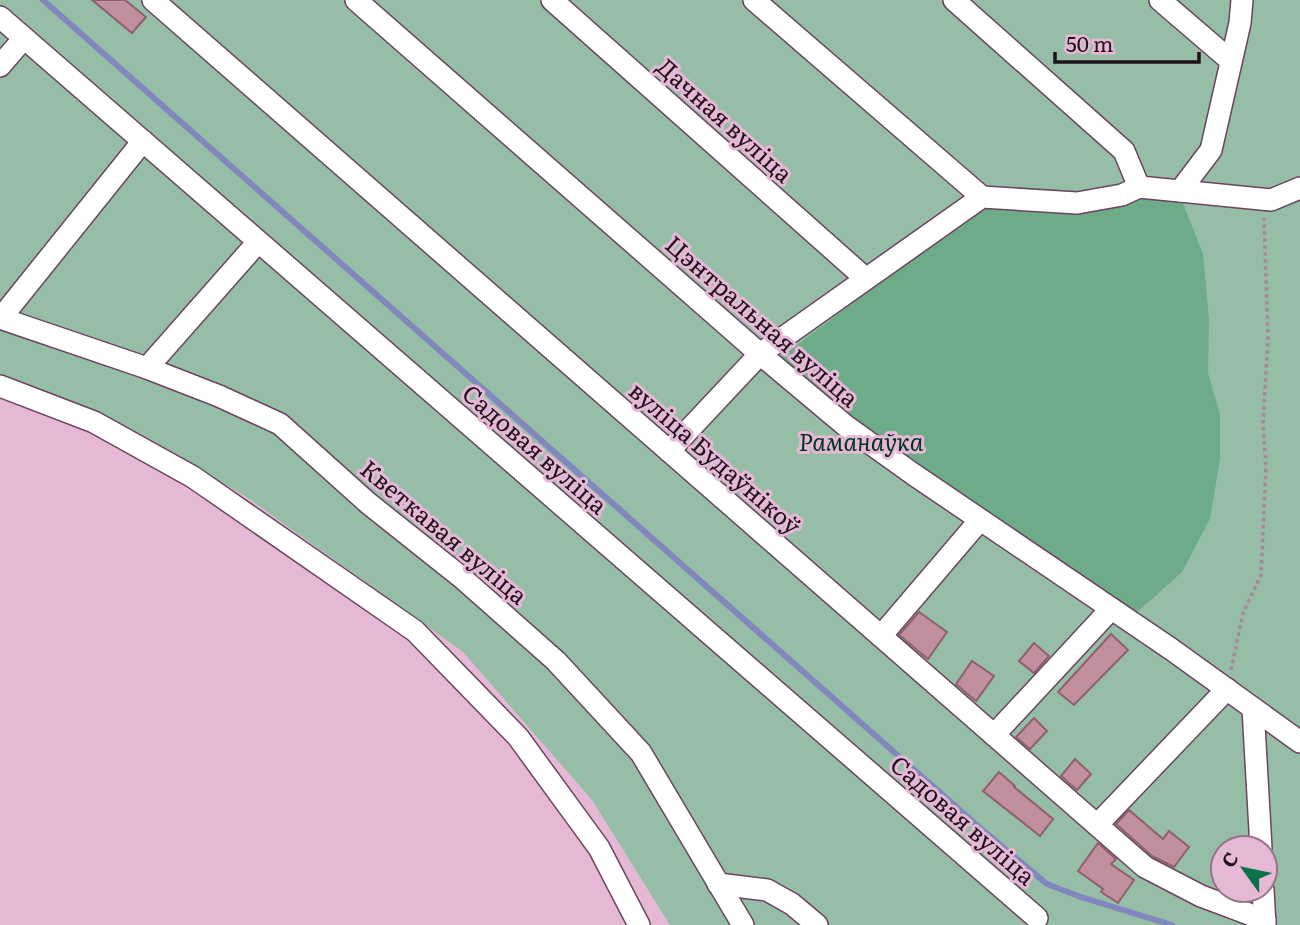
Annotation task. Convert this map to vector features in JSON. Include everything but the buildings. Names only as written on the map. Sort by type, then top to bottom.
[{"type":"street","name":"вуліца Будаўнікоў","points":[[153,0],[1145,867],[1201,896],[1265,922]]},
{"type":"street","name":"Цэнтральная вуліца","points":[[356,0],[846,426],[1300,742]]},
{"type":"street","name":"Дачная вуліца","points":[[552,0],[865,278]]},
{"type":"street","points":[[754,0],[982,197],[1077,203],[1122,195],[1139,187],[1271,200],[1300,188]]},
{"type":"street","points":[[954,0],[1124,150],[1139,187]]},
{"type":"street","points":[[1160,0],[1231,61]]},
{"type":"street","points":[[1180,191],[1211,150],[1240,23],[1241,0]]},
{"type":"street","name":"Садовая вуліца","points":[[0,17],[1035,923]]},
{"type":"street","points":[[0,66],[24,38]]},
{"type":"street","points":[[0,318],[143,141]]},
{"type":"street","points":[[670,451],[760,354],[982,197]]},
{"type":"street","points":[[147,368],[258,242]]},
{"type":"street","name":"Кветкавая вуліца","points":[[0,318],[147,368],[219,396],[280,424],[368,503],[461,577],[556,661],[640,753],[743,925]]},
{"type":"street","points":[[0,386],[94,422],[193,477],[415,631],[518,737],[599,848],[639,925]]},
{"type":"street","points":[[881,636],[980,520]]},
{"type":"street","points":[[994,735],[1111,609]]},
{"type":"street","points":[[1097,825],[1227,689]]},
{"type":"street","points":[[1253,708],[1260,834]]},
{"type":"street","points":[[718,884],[767,890],[792,904],[817,925]]},
{"type":"street","points":[[1264,904],[1265,922]]},
{"type":"path","points":[[1227,689],[1243,613],[1261,575],[1266,467],[1263,423],[1269,338],[1263,199]]},
{"type":"green space","name":"Раманаўка","points":[[0,0],[1300,0],[1300,925],[670,925],[592,800],[463,652],[245,496],[120,424],[0,382]]},
{"type":"green space","points":[[1144,196],[1182,201],[1203,254],[1209,319],[1208,373],[1220,414],[1220,459],[1210,519],[1182,572],[1135,614],[884,446],[868,428],[824,400],[778,359],[889,276],[987,208],[1080,213]]},
{"type":"waterway","points":[[43,0],[980,828],[1047,884],[1172,925]]}]
